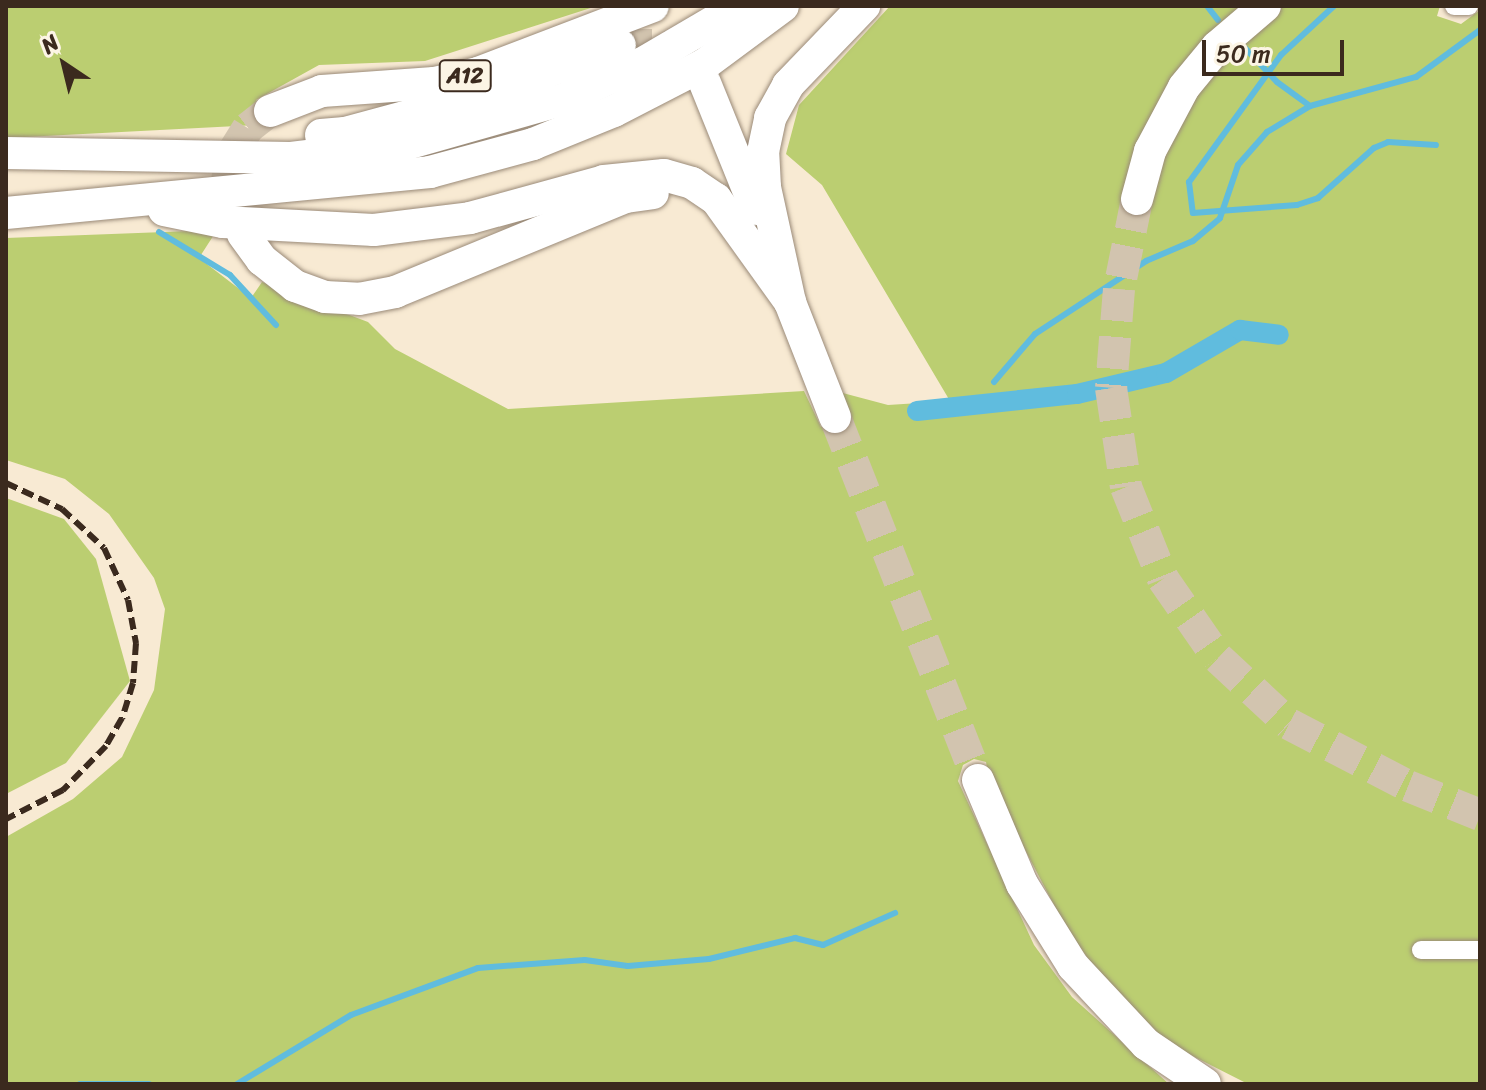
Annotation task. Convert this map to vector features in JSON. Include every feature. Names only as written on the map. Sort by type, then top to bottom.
[{"type":"highway","name":"A12","points":[[270,111],[307,93],[434,83],[478,73],[653,6]]},
{"type":"highway","points":[[14,153],[291,158],[406,144],[562,100],[643,63],[740,6]]},
{"type":"highway","points":[[6,213],[430,172],[533,144],[705,64],[783,6]]},
{"type":"highway","points":[[778,260],[763,170],[770,118],[788,85],[864,6]]},
{"type":"highway","points":[[1137,199],[1150,151],[1184,87],[1217,47],[1265,6]]},
{"type":"highway","points":[[14,153],[345,133],[478,97],[620,45]]},
{"type":"highway","points":[[705,83],[778,260],[790,302],[835,417]]},
{"type":"highway","points":[[122,202],[223,222],[374,230],[470,218],[650,174],[678,178],[705,190],[747,240],[790,302]]},
{"type":"highway","points":[[243,234],[262,260],[295,286],[325,297],[359,299],[395,292],[639,194],[694,201],[747,240]]},
{"type":"highway","points":[[978,780],[1022,884],[1073,966],[1146,1044],[1205,1084]]},
{"type":"street","points":[[1454,6],[1469,6]]},
{"type":"street","points":[[1421,950],[1480,950]]},
{"type":"green space","points":[[6,6],[597,6],[425,61],[319,65],[256,100],[274,124],[6,138]]},
{"type":"green space","points":[[890,6],[1440,6],[1437,16],[1461,24],[1480,10],[1480,1084],[1248,1084],[1173,1046],[1113,994],[1065,926],[989,781],[986,762],[974,759],[963,765],[958,781],[1034,945],[1072,997],[1169,1084],[6,1084],[6,837],[73,799],[122,757],[154,690],[165,609],[154,578],[109,514],[65,479],[6,460],[6,238],[217,230],[199,258],[251,298],[262,282],[368,322],[395,349],[508,409],[804,391],[821,427],[849,416],[839,392],[888,405],[950,401],[822,185],[786,154],[799,105]]},
{"type":"green space","points":[[6,498],[64,519],[96,559],[130,681],[66,763],[6,794]]},
{"type":"waterway","points":[[1207,6],[1218,20]]},
{"type":"waterway","points":[[1334,6],[1281,55],[1189,182],[1193,213],[1297,205],[1318,198],[1374,148],[1388,142],[1436,145]]},
{"type":"waterway","points":[[994,382],[1035,334],[1146,261],[1193,241],[1220,218],[1238,165],[1267,132],[1310,106],[1416,77],[1480,30]]},
{"type":"waterway","points":[[1246,49],[1277,82],[1310,106]]},
{"type":"waterway","points":[[159,232],[230,275],[276,325]]},
{"type":"waterway","points":[[917,411],[1077,394],[1166,373],[1240,330],[1279,335]]},
{"type":"waterway","points":[[237,1084],[351,1015],[478,968],[585,960],[628,966],[709,959],[795,938],[823,945],[895,913]]},
{"type":"waterway","points":[[80,1084],[149,1084]]},
{"type":"tunnel","points":[[620,45],[657,45],[685,60]]},
{"type":"tunnel","points":[[235,219],[227,180],[233,152],[248,128],[270,111]]},
{"type":"tunnel","points":[[1137,199],[1119,289],[1111,388],[1126,487],[1163,579],[1218,658],[1289,724],[1408,786],[1480,815]]},
{"type":"tunnel","points":[[835,417],[978,780]]},
{"type":"railway","points":[[6,483],[62,509],[104,548],[128,600],[136,643],[133,683],[122,718],[106,746],[63,790],[6,819]]}]
